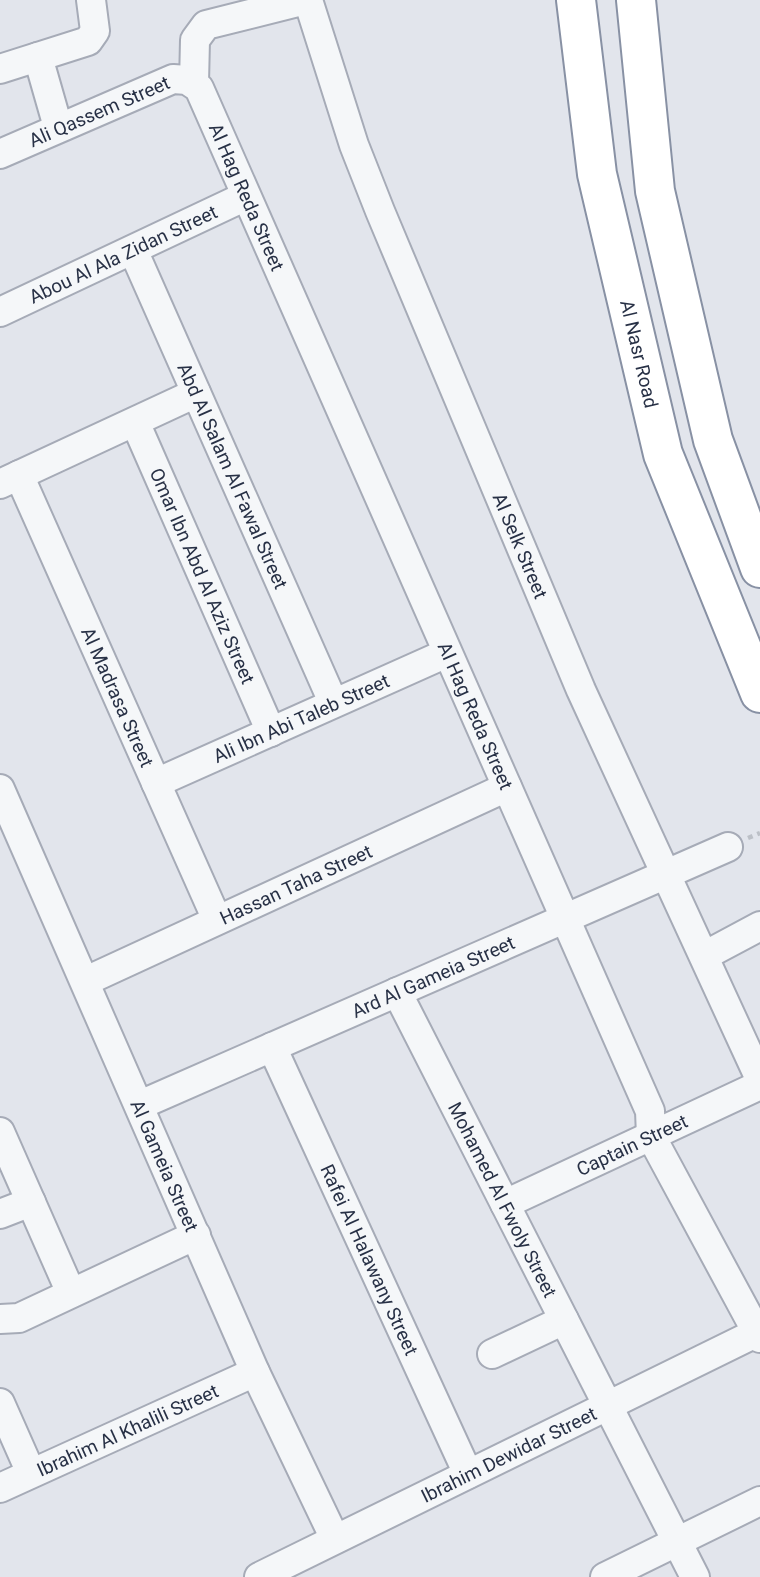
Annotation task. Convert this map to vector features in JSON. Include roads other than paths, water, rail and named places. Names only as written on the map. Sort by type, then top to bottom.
[{"type":"highway","name":"Al Nasr Road","points":[[576,0],[597,174],[663,453],[760,693]]},
{"type":"highway","points":[[636,0],[655,191],[713,440],[760,568]]},
{"type":"street","points":[[0,69],[88,41],[93,37],[95,25],[91,0]]},
{"type":"street","points":[[196,86],[195,40],[206,25],[243,8],[307,0]]},
{"type":"street","name":"Al Selk Street","points":[[307,0],[354,145],[581,690],[704,956],[757,1062]]},
{"type":"street","points":[[38,57],[58,127]]},
{"type":"street","name":"Ali Qassem Street","points":[[0,153],[173,79],[196,86]]},
{"type":"street","name":"Al Hag Reda Street","points":[[196,86],[650,1111],[651,1136],[759,1334]]},
{"type":"street","name":"Abou Al Ala Zidan Street","points":[[0,312],[246,196]]},
{"type":"street","name":"Abd Al Salam Al Fawal Street","points":[[133,250],[333,702]]},
{"type":"street","points":[[10,480],[196,393]]},
{"type":"street","name":"Omar Ibn Abd Al Aziz Street","points":[[135,422],[271,732]]},
{"type":"street","name":"Al Madrasa Street","points":[[10,480],[156,783],[217,920]]},
{"type":"street","name":"Ali Ibn Abi Taleb Street","points":[[156,783],[447,653]]},
{"type":"street","name":"Hassan Taha Street","points":[[86,981],[507,787]]},
{"type":"street","name":"Al Gameia Street","points":[[0,789],[13,848],[86,981],[255,1372],[335,1539]]},
{"type":"street","name":"Ard Al Gameia Street","points":[[140,1105],[728,847]]},
{"type":"street","points":[[704,956],[760,926]]},
{"type":"street","name":"Mohamed Al Fwoly Street","points":[[397,992],[695,1577]]},
{"type":"street","name":"Rafei Al Halawany Street","points":[[272,1047],[468,1474]]},
{"type":"street","name":"Captain Street","points":[[505,1204],[760,1085]]},
{"type":"street","points":[[0,1132],[71,1293]]},
{"type":"street","points":[[0,1214],[31,1202]]},
{"type":"street","points":[[0,1319],[19,1318],[196,1235]]},
{"type":"street","points":[[492,1354],[564,1320]]},
{"type":"street","name":"Ibrahim Dewidar Street","points":[[259,1577],[759,1334]]},
{"type":"street","name":"Ibrahim Al Khalili Street","points":[[0,1488],[255,1372]]},
{"type":"street","points":[[0,1403],[32,1473]]},
{"type":"street","points":[[605,1577],[760,1501]]}]
